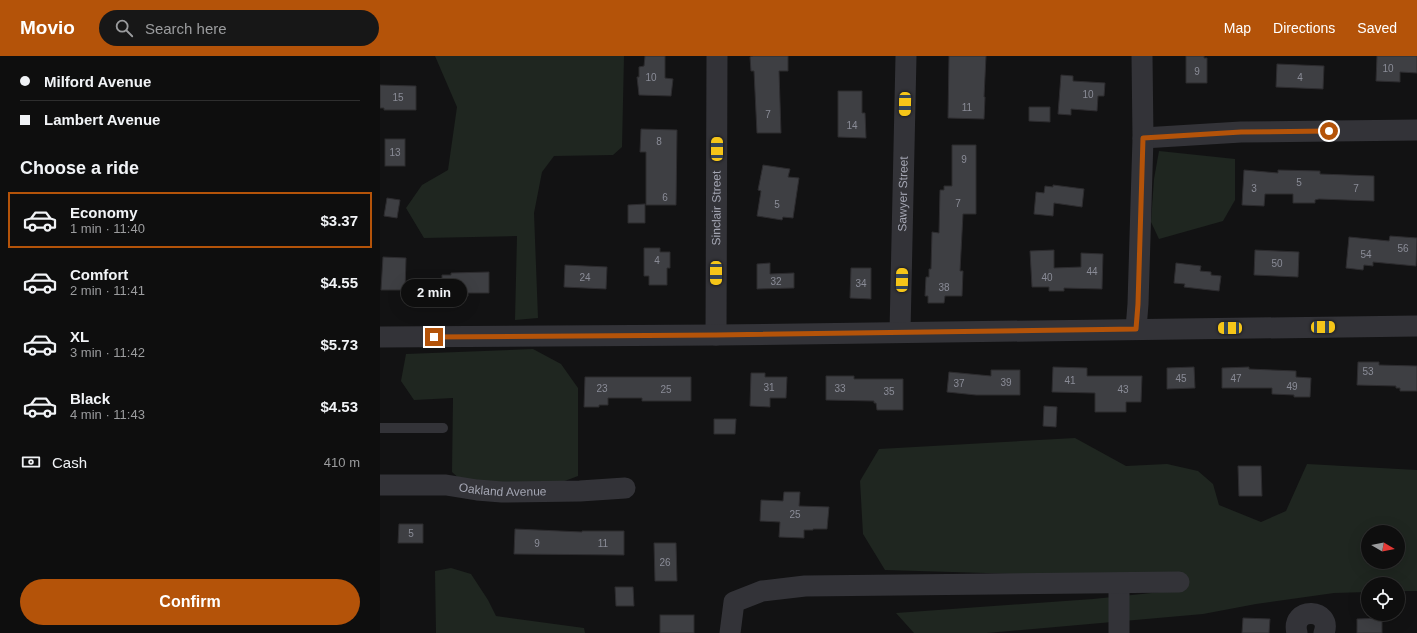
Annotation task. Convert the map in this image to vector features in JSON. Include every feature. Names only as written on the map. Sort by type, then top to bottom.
[{"type":"street","name":"Sinclair Street","points":[[716,335],[717,56]]},
{"type":"street","name":"Sawyer Street","points":[[900,332],[906,56]]},
{"type":"street","points":[[1136,329],[1143,138],[1142,56]]},
{"type":"street","points":[[1143,138],[1241,132],[1417,130]]},
{"type":"street","points":[[380,337],[716,335],[1417,326]]},
{"type":"street","name":"Oakland Avenue","points":[[380,485],[446,484],[477,490],[502,492],[580,491],[625,488]]},
{"type":"street","points":[[1119,582],[1119,633]]},
{"type":"street","points":[[730,633],[734,602],[762,591],[805,586],[1179,582]]},
{"type":"street","points":[[1297,633],[1296,627],[1300,618],[1304,615],[1313,613],[1322,618],[1324,621],[1326,626],[1324,633]]},
{"type":"lane","points":[[380,428],[443,428]]},
{"type":"shaded area","points":[[435,56],[624,56],[622,147],[613,155],[554,156],[542,172],[534,213],[538,318],[515,320],[517,236],[424,238],[406,208],[422,185],[448,170],[457,107]]},
{"type":"shaded area","points":[[1159,151],[1235,159],[1235,200],[1223,221],[1159,239],[1151,222],[1154,179]]},
{"type":"shaded area","points":[[533,349],[561,364],[578,388],[578,476],[562,482],[464,483],[452,472],[453,398],[414,400],[401,381],[406,354]]},
{"type":"shaded area","points":[[1075,438],[1126,466],[1167,464],[1198,471],[1213,484],[1219,505],[1261,522],[1286,511],[1307,464],[1417,470],[1417,591],[1405,591],[1405,577],[1361,577],[1361,592],[1334,593],[1256,604],[1203,614],[987,633],[914,633],[896,613],[1093,599],[1171,591],[1123,577],[885,570],[863,534],[860,481],[879,449]]},
{"type":"shaded area","points":[[451,568],[471,574],[488,600],[496,616],[584,628],[585,633],[436,633],[435,571]]},
{"type":"building","points":[[645,56],[665,56],[665,78],[673,79],[671,96],[639,95],[637,77],[639,77],[639,67],[644,66]]},
{"type":"building","points":[[788,56],[788,71],[779,71],[781,133],[757,133],[754,71],[751,71],[750,57]]},
{"type":"building","points":[[949,56],[986,56],[984,119],[948,118]]},
{"type":"building","points":[[1186,56],[1204,56],[1204,58],[1207,58],[1207,83],[1186,83]]},
{"type":"building","points":[[1377,56],[1417,56],[1417,73],[1400,72],[1400,82],[1376,81]]},
{"type":"building","points":[[1277,64],[1324,66],[1323,89],[1276,87]]},
{"type":"building","points":[[1061,75],[1073,76],[1073,81],[1105,83],[1104,96],[1098,96],[1097,111],[1071,109],[1071,115],[1058,114]]},
{"type":"building","points":[[380,85],[416,86],[416,110],[384,110],[384,108],[380,108]]},
{"type":"building","points":[[838,91],[862,91],[862,113],[865,113],[866,138],[838,137]]},
{"type":"building","points":[[1029,107],[1050,107],[1050,122],[1029,121]]},
{"type":"building","points":[[641,129],[677,130],[676,205],[646,205],[646,152],[640,152]]},
{"type":"building","points":[[385,139],[405,139],[405,166],[385,166]]},
{"type":"building","points":[[952,145],[976,145],[976,214],[963,214],[960,271],[963,271],[962,296],[945,296],[944,303],[928,303],[928,296],[925,296],[926,277],[929,277],[929,269],[931,269],[932,232],[939,233],[940,190],[944,190],[944,186],[952,186]]},
{"type":"building","points":[[763,165],[790,169],[788,177],[799,178],[793,218],[783,217],[782,220],[757,216],[761,191],[758,190]]},
{"type":"building","points":[[1244,170],[1278,173],[1278,170],[1320,171],[1320,174],[1374,176],[1374,201],[1319,199],[1315,200],[1315,203],[1293,203],[1293,194],[1265,194],[1264,206],[1242,205]]},
{"type":"building","points":[[1053,185],[1084,189],[1082,207],[1054,203],[1053,216],[1034,214],[1036,192],[1044,193],[1045,186],[1053,187]]},
{"type":"building","points":[[387,198],[400,200],[397,218],[384,216]]},
{"type":"building","points":[[645,204],[645,223],[628,223],[628,205]]},
{"type":"building","points":[[1390,236],[1417,238],[1416,266],[1373,262],[1373,266],[1364,265],[1363,270],[1346,268],[1349,237],[1389,241]]},
{"type":"building","points":[[644,248],[660,248],[660,252],[670,252],[670,268],[667,268],[667,285],[649,285],[649,276],[644,276]]},
{"type":"building","points":[[1054,250],[1054,268],[1081,267],[1081,253],[1103,254],[1102,289],[1064,288],[1064,291],[1049,291],[1049,287],[1032,287],[1030,251]]},
{"type":"building","points":[[1255,250],[1299,252],[1298,277],[1254,275]]},
{"type":"building","points":[[383,257],[406,258],[405,290],[381,290]]},
{"type":"building","points":[[770,263],[770,274],[794,273],[794,288],[757,289],[757,264]]},
{"type":"building","points":[[1176,263],[1201,266],[1200,271],[1211,272],[1211,275],[1221,276],[1219,291],[1184,287],[1185,284],[1174,283]]},
{"type":"building","points":[[565,265],[607,267],[606,289],[564,287]]},
{"type":"building","points":[[851,268],[871,268],[871,299],[850,298]]},
{"type":"building","points":[[489,272],[489,293],[468,293],[468,296],[442,296],[442,275],[451,275],[451,273]]},
{"type":"building","points":[[1358,362],[1379,362],[1379,365],[1417,366],[1417,391],[1400,391],[1400,388],[1396,388],[1396,386],[1357,385]]},
{"type":"building","points":[[1053,367],[1087,368],[1087,376],[1142,376],[1141,402],[1126,402],[1126,412],[1095,412],[1095,393],[1052,392]]},
{"type":"building","points":[[1194,367],[1195,388],[1167,389],[1167,368]]},
{"type":"building","points":[[1249,367],[1249,369],[1296,371],[1296,377],[1311,378],[1310,397],[1294,397],[1294,395],[1272,394],[1272,388],[1222,388],[1222,368]]},
{"type":"building","points":[[991,370],[1020,370],[1020,395],[976,395],[947,392],[949,372],[991,376]]},
{"type":"building","points":[[751,373],[765,373],[765,377],[787,377],[786,398],[770,398],[770,407],[750,406]]},
{"type":"building","points":[[826,376],[854,376],[854,379],[903,379],[903,410],[877,410],[876,403],[874,403],[874,401],[826,400]]},
{"type":"building","points":[[585,377],[691,377],[691,401],[642,401],[642,398],[608,398],[608,405],[599,405],[599,407],[584,407]]},
{"type":"building","points":[[1044,406],[1057,407],[1056,427],[1043,426]]},
{"type":"building","points":[[714,419],[736,419],[735,434],[714,434]]},
{"type":"building","points":[[1238,466],[1261,466],[1262,496],[1239,496]]},
{"type":"building","points":[[784,492],[800,492],[799,506],[829,507],[827,529],[804,530],[804,538],[779,537],[780,522],[760,521],[761,500],[783,501]]},
{"type":"building","points":[[399,524],[423,524],[423,543],[398,543]]},
{"type":"building","points":[[515,529],[582,532],[624,531],[624,555],[514,554]]},
{"type":"building","points":[[654,543],[676,543],[677,581],[655,581]]},
{"type":"building","points":[[615,587],[633,587],[634,606],[616,606]]},
{"type":"building","points":[[660,615],[694,615],[694,633],[660,633]]},
{"type":"building","points":[[1243,618],[1270,619],[1269,633],[1242,633]]},
{"type":"building","points":[[1357,619],[1361,619],[1361,621],[1382,621],[1382,633],[1357,633]]},
{"type":"route","points":[[434,337],[716,335],[1136,329],[1143,138],[1241,132],[1329,131]]}]
